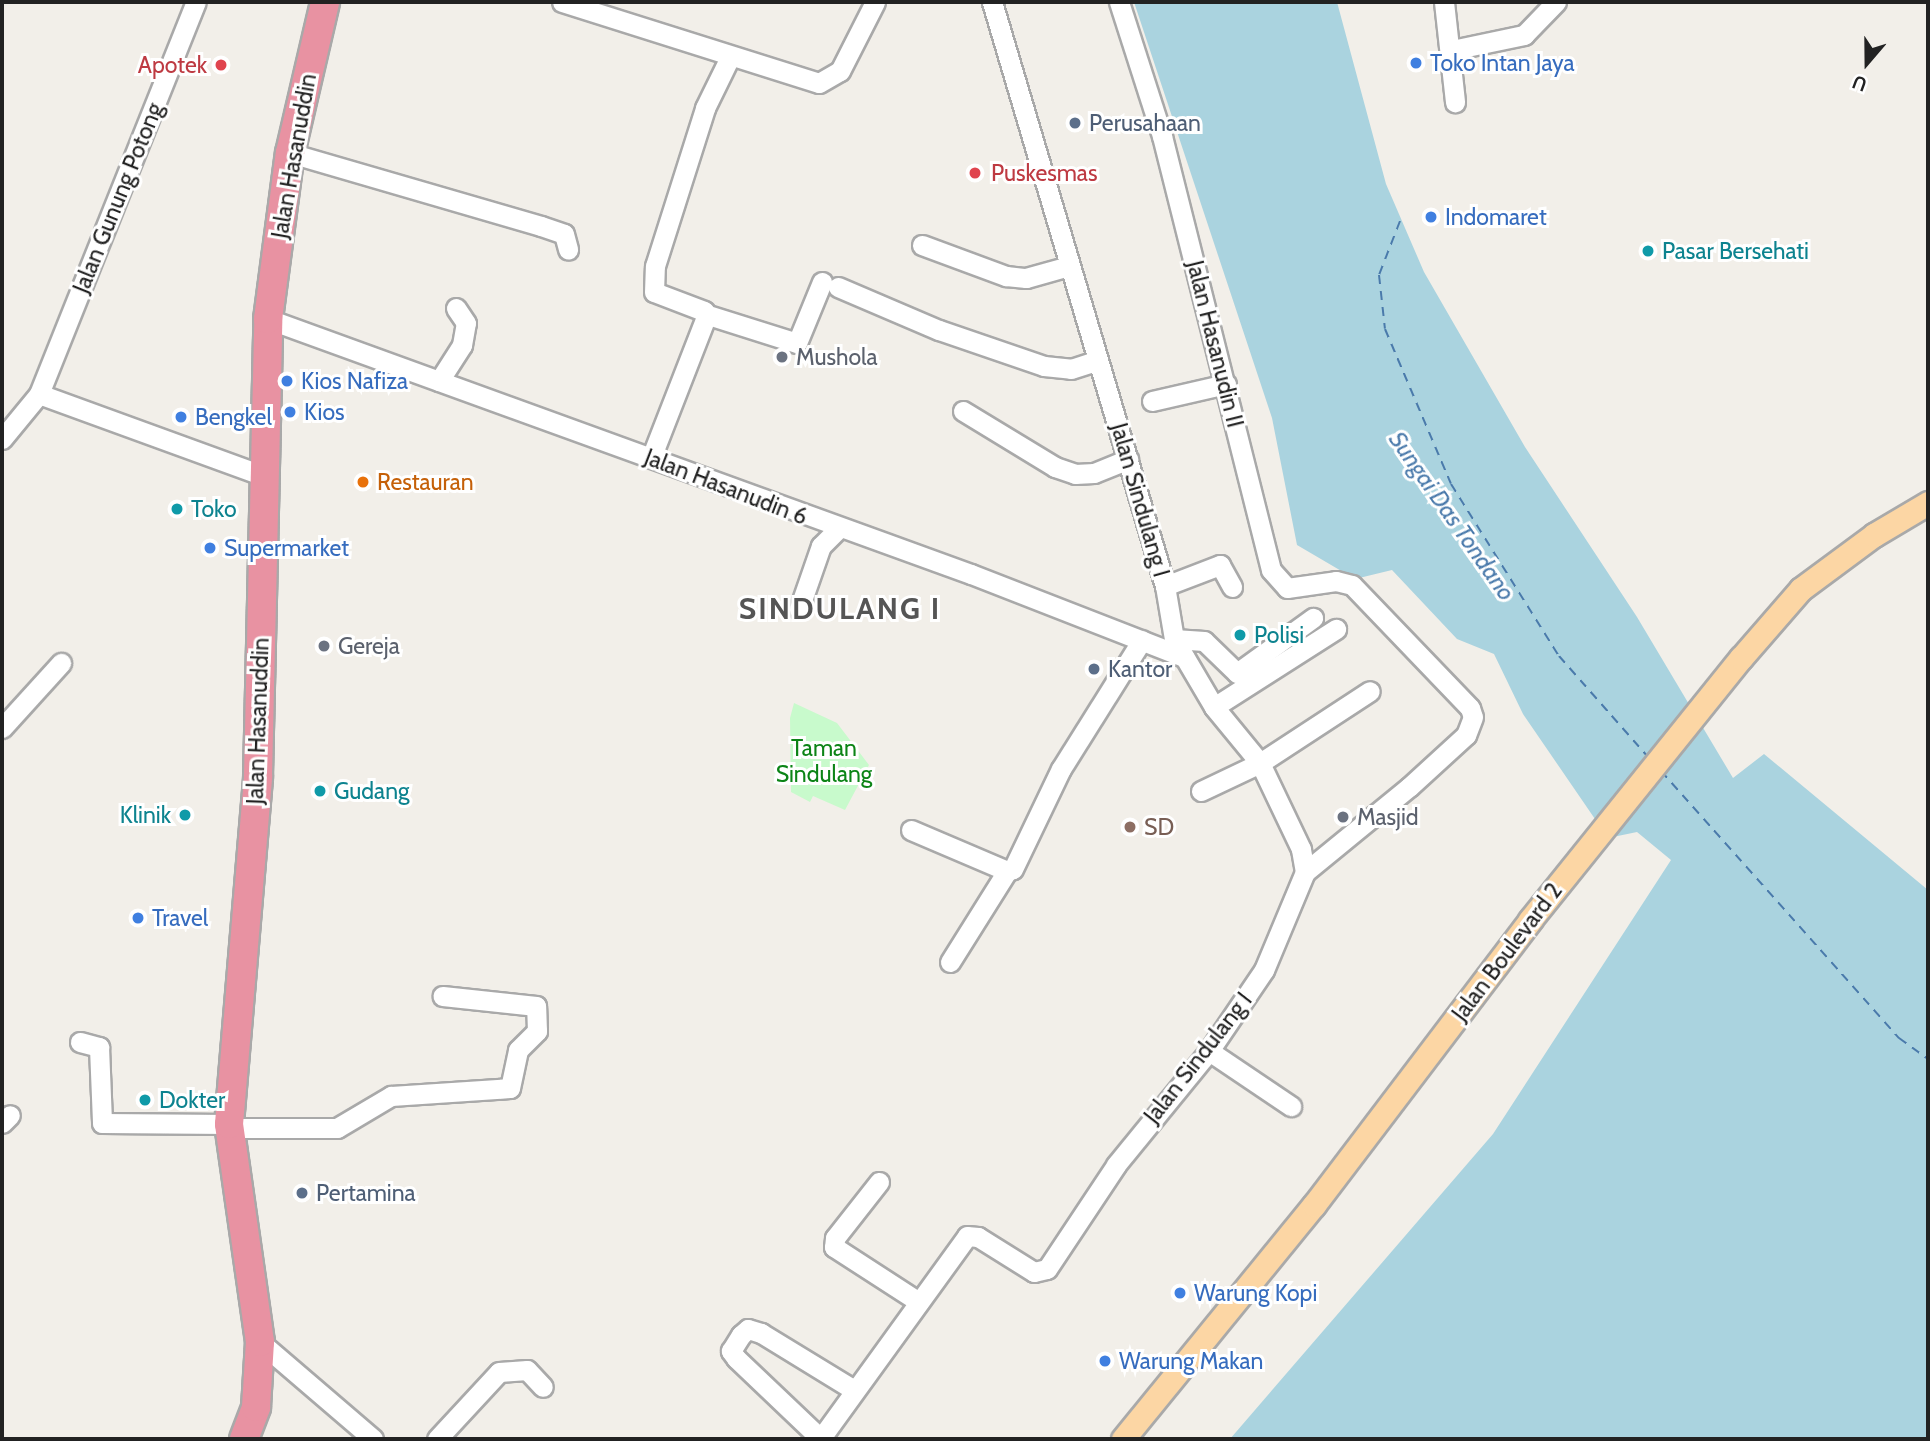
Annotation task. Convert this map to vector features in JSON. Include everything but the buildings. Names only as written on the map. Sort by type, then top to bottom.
[{"type":"highway","name":"Jalan Hasanuddin","points":[[244,1439],[257,1398],[260,1342],[229,1126],[258,776],[268,319],[290,153],[325,2]]},
{"type":"main road","name":"Jalan Boulevard 2","points":[[1123,1439],[1314,1205],[1634,787],[1801,589],[1874,534],[1928,503]]},
{"type":"street","name":"Jalan Gunung Potong","points":[[2,439],[39,394],[196,2]]},
{"type":"street","points":[[562,2],[818,83],[832,79],[875,2]]},
{"type":"street","name":"Jalan Sindulang I","points":[[821,1439],[967,1236],[978,1237],[1027,1268],[1045,1272],[1116,1165],[1209,1051],[1264,970],[1305,872],[1301,849],[1260,763],[1214,707],[1174,639],[1165,586],[992,2]]},
{"type":"street","name":"Jalan Hasanudin II","points":[[1118,2],[1162,136],[1276,579],[1295,589],[1340,581],[1352,585],[1470,708],[1472,726],[1409,787],[1305,872]]},
{"type":"street","points":[[1444,2],[1452,50],[1455,93]]},
{"type":"street","points":[[1452,50],[1524,35],[1556,2]]},
{"type":"street","points":[[730,57],[705,108],[655,266],[654,292],[705,314],[797,344],[830,284],[939,330],[1044,366],[1071,369],[1098,360]]},
{"type":"street","points":[[290,153],[541,226],[564,234],[568,248]]},
{"type":"street","points":[[922,245],[1006,276],[1026,278],[1069,266]]},
{"type":"street","points":[[439,381],[462,345],[466,323],[456,308]]},
{"type":"street","points":[[651,458],[705,314]]},
{"type":"street","name":"Jalan Hasanudin 6","points":[[268,319],[838,529],[971,574],[1184,657]]},
{"type":"street","points":[[1152,401],[1226,384]]},
{"type":"street","points":[[39,394],[264,476]]},
{"type":"street","points":[[963,411],[1055,467],[1075,474],[1094,473],[1128,459]]},
{"type":"street","points":[[799,609],[821,547],[838,529]]},
{"type":"street","points":[[1165,586],[1220,565],[1232,587]]},
{"type":"street","points":[[1174,639],[1204,640],[1237,673],[1313,618]]},
{"type":"street","points":[[1214,707],[1336,629]]},
{"type":"street","points":[[950,962],[1007,871],[1024,854],[1034,822],[1061,769],[1142,640]]},
{"type":"street","points":[[2,727],[61,663]]},
{"type":"street","points":[[1201,791],[1260,763],[1370,691]]},
{"type":"street","points":[[911,830],[1007,871]]},
{"type":"street","points":[[80,1042],[99,1047],[102,1124],[337,1128],[391,1096],[510,1088],[518,1050],[537,1031],[536,1006],[443,996]]},
{"type":"street","points":[[1209,1051],[1291,1106]]},
{"type":"street","points":[[878,1182],[835,1238],[834,1247],[919,1302]]},
{"type":"street","points":[[821,1439],[736,1358],[732,1351],[741,1335],[748,1329],[761,1333],[854,1390]]},
{"type":"street","points":[[260,1342],[373,1439]]},
{"type":"street","points":[[437,1439],[499,1372],[527,1370],[543,1387]]},
{"type":"street","points":[[815,1439],[821,1439]]},
{"type":"green space","name":"Taman Sindulang","points":[[794,703],[837,723],[869,765],[845,810],[813,796],[810,802],[791,792],[790,718]]},
{"type":"water","name":"Sungai Das Tondano","points":[[1134,2],[1337,2],[1386,184],[1424,272],[1525,447],[1637,617],[1733,778],[1764,754],[1928,890],[1928,1439],[1230,1439],[1493,1134],[1671,860],[1637,832],[1608,838],[1523,714],[1494,654],[1457,639],[1392,570],[1355,579],[1297,545],[1272,418]]},
{"type":"ferry route","points":[[1400,221],[1379,275],[1385,329],[1451,484],[1559,656],[1648,757]]},
{"type":"ferry route","points":[[1661,771],[1899,1038],[1928,1059]]},
{"type":"place","name":"Toko Intan Jaya","points":[[1416,63]]},
{"type":"place","name":"Apotek","points":[[221,65]]},
{"type":"place","name":"Perusahaan","points":[[1075,123]]},
{"type":"place","name":"Puskesmas","points":[[975,173]]},
{"type":"place","name":"Indomaret","points":[[1431,217]]},
{"type":"place","name":"Pasar Bersehati","points":[[1648,251]]},
{"type":"place","name":"Mushola","points":[[782,357]]},
{"type":"place","name":"Kios Nafiza","points":[[287,381]]},
{"type":"place","name":"Kios","points":[[290,412]]},
{"type":"place","name":"Bengkel","points":[[181,417]]},
{"type":"place","name":"Restauran","points":[[363,482]]},
{"type":"place","name":"Toko","points":[[177,509]]},
{"type":"place","name":"Supermarket","points":[[210,548]]},
{"type":"place","name":"Polisi","points":[[1240,635]]},
{"type":"place","name":"Gereja","points":[[324,646]]},
{"type":"place","name":"Kantor","points":[[1094,669]]},
{"type":"place","name":"Gudang","points":[[320,791]]},
{"type":"place","name":"Klinik","points":[[185,815]]},
{"type":"place","name":"Masjid","points":[[1343,817]]},
{"type":"place","name":"SD","points":[[1130,827]]},
{"type":"place","name":"Travel","points":[[138,918]]},
{"type":"place","name":"Dokter","points":[[145,1100]]},
{"type":"place","name":"Pertamina","points":[[302,1193]]},
{"type":"place","name":"Warung Kopi","points":[[1180,1293]]},
{"type":"place","name":"Warung Makan","points":[[1105,1361]]},
{"type":"district","name":"SINDULANG I","points":[[840,609]]}]
